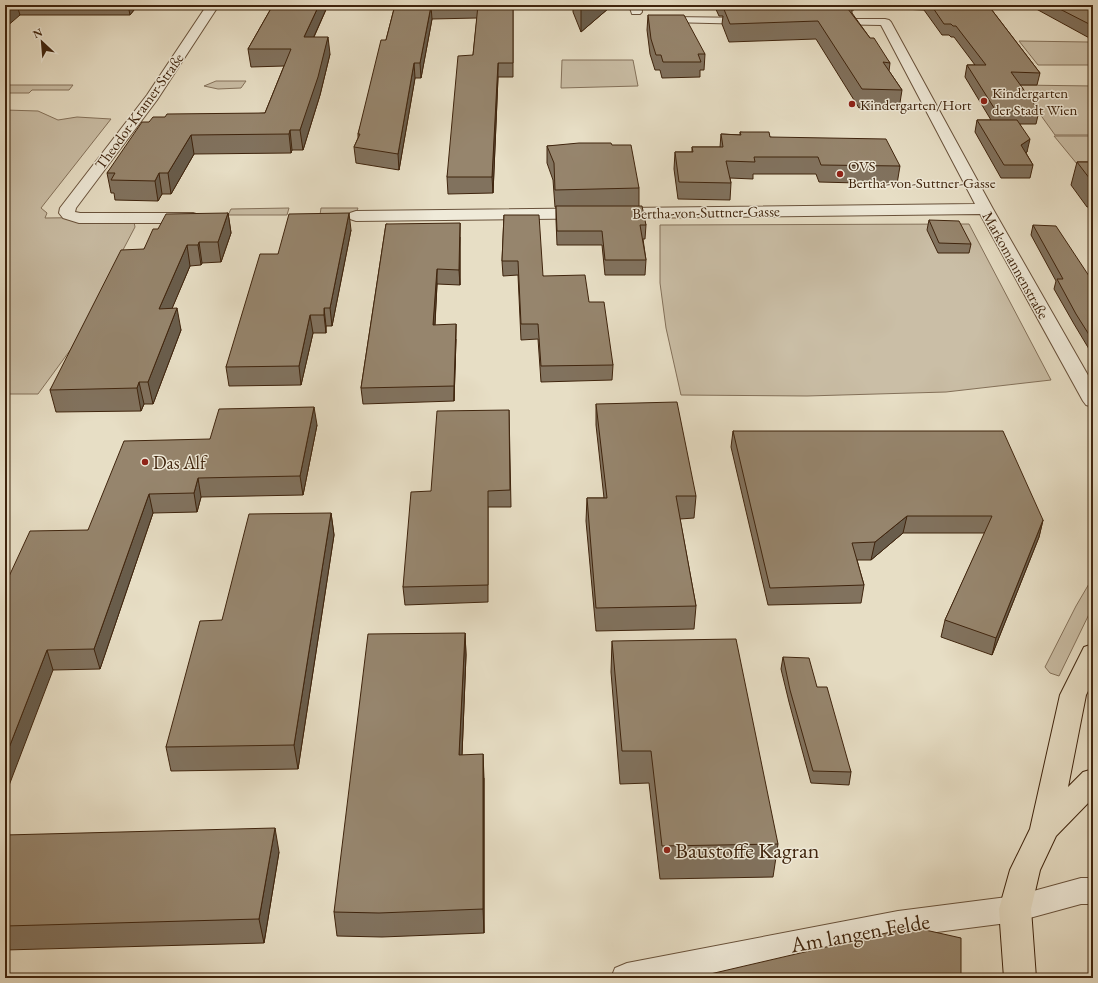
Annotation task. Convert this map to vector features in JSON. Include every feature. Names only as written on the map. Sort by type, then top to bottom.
[{"type":"main road","points":[[1020,978],[1015,909],[1026,870],[1045,829],[1073,695],[1093,653]]},
{"type":"main road","points":[[1045,829],[1093,780]]},
{"type":"street","name":"Theodor-Kramer-Straße","points":[[207,218],[79,218],[67,213],[68,208],[152,97],[213,5]]},
{"type":"street","points":[[672,20],[764,21]]},
{"type":"street","name":"Markomannenstraße","points":[[816,22],[885,22],[985,209],[1093,401]]},
{"type":"street","name":"Bertha-von-Suttner-Gasse","points":[[356,216],[985,209]]},
{"type":"street","name":"Am langen Felde","points":[[627,978],[898,924],[1015,909],[1081,891],[1093,891]]},
{"type":"shaded area","points":[[1019,41],[1088,42],[1093,47],[1093,65],[1038,65]]},
{"type":"shaded area","points":[[562,60],[633,60],[638,86],[561,88]]},
{"type":"shaded area","points":[[216,81],[246,81],[241,88],[218,89],[204,86]]},
{"type":"shaded area","points":[[5,85],[73,85],[69,90],[32,90],[29,93],[5,93]]},
{"type":"shaded area","points":[[1019,85],[1093,86],[1093,135],[1055,135]]},
{"type":"shaded area","points":[[5,110],[38,111],[58,120],[77,117],[111,119],[41,208],[47,213],[45,218],[133,217],[135,227],[71,349],[38,394],[5,394]]},
{"type":"shaded area","points":[[1054,136],[1093,136],[1093,170],[1082,170]]},
{"type":"shaded area","points":[[289,208],[287,215],[228,215],[231,209]]},
{"type":"shaded area","points":[[321,208],[358,208],[355,215],[320,215]]},
{"type":"shaded area","points":[[969,224],[1051,380],[946,392],[807,396],[681,395],[666,328],[660,283],[660,225]]},
{"type":"shaded area","points":[[1093,577],[1093,606],[1059,676],[1050,673],[1045,667],[1076,606]]},
{"type":"building","points":[[273,5],[319,5],[304,37],[328,37],[318,77],[300,130],[290,130],[289,134],[191,135],[168,173],[159,173],[155,181],[111,180],[115,173],[107,173],[142,122],[149,122],[153,117],[165,117],[167,114],[265,113],[291,49],[248,49]]},
{"type":"building","points":[[395,5],[478,5],[431,6],[420,63],[414,63],[398,154],[354,147],[360,134],[358,134],[381,40],[386,40]]},
{"type":"building","points":[[478,5],[513,5],[513,63],[498,63],[492,177],[447,177],[458,56],[473,55]]},
{"type":"building","points":[[580,5],[586,5],[581,9]]},
{"type":"building","points":[[931,5],[988,5],[1040,73],[1011,72],[1039,111],[996,111],[967,65],[986,65],[956,26],[944,24]]},
{"type":"building","points":[[1052,5],[1093,5],[1093,26]]},
{"type":"building","points":[[723,7],[848,9],[870,38],[874,38],[890,63],[883,62],[902,90],[862,89],[818,21],[730,24]]},
{"type":"building","points":[[648,15],[684,15],[705,54],[698,54],[701,62],[663,62],[661,55],[656,55],[651,39]]},
{"type":"building","points":[[977,120],[1017,120],[1030,139],[1021,145],[1033,165],[1004,165]]},
{"type":"building","points":[[740,132],[769,132],[770,137],[886,139],[900,166],[821,165],[818,157],[754,157],[755,162],[726,161],[731,183],[679,182],[675,152],[693,152],[692,147],[723,147],[721,134],[741,135]]},
{"type":"building","points":[[579,143],[611,143],[612,145],[631,145],[639,188],[555,190],[554,163],[547,146]]},
{"type":"building","points":[[1077,162],[1093,162],[1093,183]]},
{"type":"building","points":[[556,206],[642,206],[646,225],[640,225],[646,260],[605,260],[602,231],[557,231]]},
{"type":"building","points":[[228,213],[218,242],[199,242],[198,245],[187,245],[159,309],[177,308],[148,382],[139,382],[137,388],[50,390],[121,250],[144,249],[153,229],[158,229],[166,214]]},
{"type":"building","points":[[349,213],[330,308],[324,308],[324,315],[310,315],[299,366],[226,367],[260,254],[278,254],[289,214]]},
{"type":"building","points":[[504,215],[539,215],[543,276],[585,275],[589,302],[604,302],[613,365],[541,366],[538,324],[521,324],[518,261],[502,261]]},
{"type":"building","points":[[929,220],[959,221],[971,244],[939,243]]},
{"type":"building","points":[[460,223],[459,270],[437,269],[433,325],[456,324],[454,386],[361,388],[386,224]]},
{"type":"building","points":[[1033,225],[1056,226],[1093,282],[1093,341],[1057,279],[1063,279]]},
{"type":"building","points":[[677,402],[696,496],[676,496],[696,606],[596,608],[587,498],[607,498],[596,404]]},
{"type":"building","points":[[314,407],[300,476],[198,478],[194,493],[149,494],[94,649],[47,650],[5,758],[5,585],[30,531],[88,530],[124,441],[210,439],[219,409]]},
{"type":"building","points":[[509,410],[510,490],[488,491],[488,585],[403,587],[411,492],[431,491],[437,411]]},
{"type":"building","points":[[733,431],[1003,431],[1043,520],[996,638],[945,620],[992,516],[907,516],[875,542],[852,543],[864,585],[770,588]]},
{"type":"building","points":[[331,513],[294,745],[166,747],[200,621],[222,620],[249,514]]},
{"type":"building","points":[[465,633],[459,755],[483,754],[483,909],[379,913],[334,912],[368,634]]},
{"type":"building","points":[[736,639],[778,844],[662,846],[651,751],[622,751],[612,641]]},
{"type":"building","points":[[783,657],[809,658],[817,687],[827,687],[851,772],[813,771],[790,690]]},
{"type":"building","points":[[275,828],[259,919],[5,926],[5,835]]},
{"type":"building","points":[[912,927],[961,938],[961,978],[693,978]]},
{"type":"place","name":"Kindergarten der Stadt Wien","points":[[984,101]]},
{"type":"place","name":"Kindergarten/Hort","points":[[852,104]]},
{"type":"place","name":"OVS Bertha-von-Suttner-Gasse","points":[[840,174]]},
{"type":"place","name":"Das Alf","points":[[145,462]]},
{"type":"place","name":"Baustoffe Kagran","points":[[667,850]]}]
